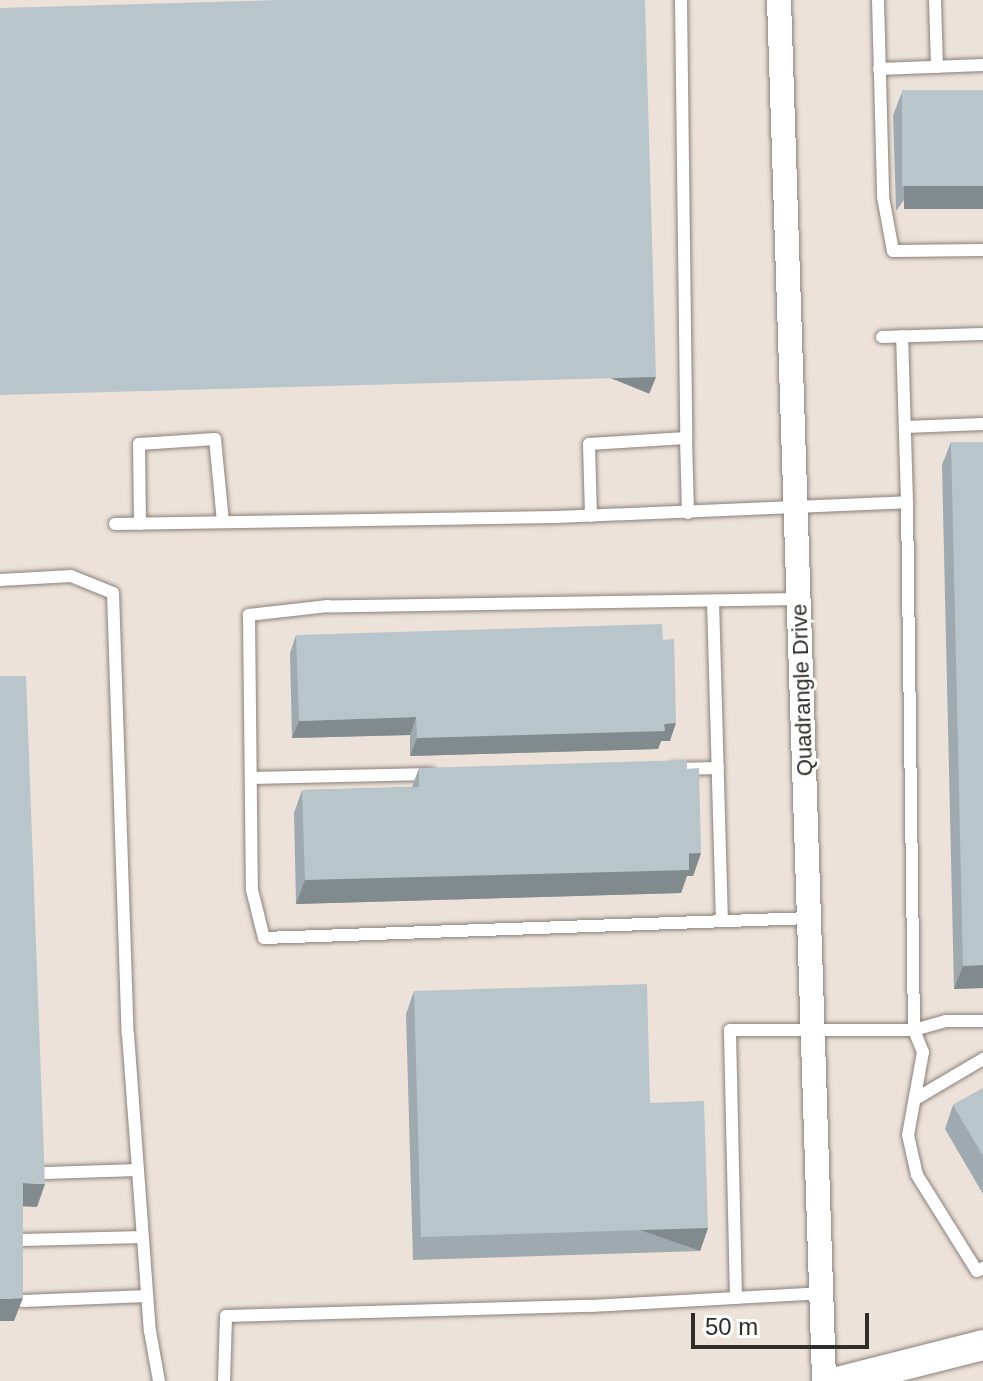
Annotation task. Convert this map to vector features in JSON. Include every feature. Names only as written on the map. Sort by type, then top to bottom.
[{"type":"street","name":"Quadrangle Drive","points":[[779,0],[824,1381]]},
{"type":"street","points":[[841,1381],[983,1345]]},
{"type":"lane","points":[[681,0],[688,513]]},
{"type":"lane","points":[[878,0],[883,197],[893,251],[983,250]]},
{"type":"lane","points":[[935,0],[937,67]]},
{"type":"lane","points":[[879,69],[983,65]]},
{"type":"lane","points":[[882,337],[983,334]]},
{"type":"lane","points":[[902,336],[914,1030],[923,1052],[908,1135],[917,1175],[977,1271],[983,1268]]},
{"type":"lane","points":[[905,427],[983,424]]},
{"type":"lane","points":[[591,516],[589,444],[686,438]]},
{"type":"lane","points":[[140,524],[139,444],[215,439],[223,522]]},
{"type":"lane","points":[[115,524],[591,516],[907,502]]},
{"type":"lane","points":[[0,580],[71,576],[113,593],[128,1034],[147,1296],[159,1381]]},
{"type":"lane","points":[[799,599],[328,606],[249,615],[252,890],[264,938],[809,918]]},
{"type":"lane","points":[[713,601],[722,921]]},
{"type":"lane","points":[[655,769],[718,768]]},
{"type":"lane","points":[[251,778],[453,773]]},
{"type":"lane","points":[[736,1298],[730,1030],[914,1030],[946,1021],[983,1021]]},
{"type":"lane","points":[[917,1098],[983,1059]]},
{"type":"lane","points":[[45,1173],[138,1170]]},
{"type":"lane","points":[[22,1240],[143,1237]]},
{"type":"lane","points":[[224,1381],[226,1316],[821,1293]]},
{"type":"lane","points":[[23,1301],[147,1296]]},
{"type":"building","points":[[279,0],[645,0],[656,377],[0,395],[0,8]]},
{"type":"building","points":[[902,90],[983,90],[983,186],[902,186]]},
{"type":"building","points":[[951,442],[983,442],[983,965],[963,966]]},
{"type":"building","points":[[662,624],[663,640],[674,639],[676,723],[664,723],[665,731],[417,738],[416,717],[299,721],[296,635]]},
{"type":"building","points":[[0,676],[26,676],[45,1184],[23,1183],[23,1298],[0,1299]]},
{"type":"building","points":[[687,760],[687,769],[699,768],[701,853],[689,853],[689,870],[305,880],[302,790],[419,787],[419,768]]},
{"type":"building","points":[[647,984],[650,1103],[704,1101],[708,1228],[421,1237],[414,991]]},
{"type":"building","points":[[983,1088],[983,1156],[953,1105]]}]
